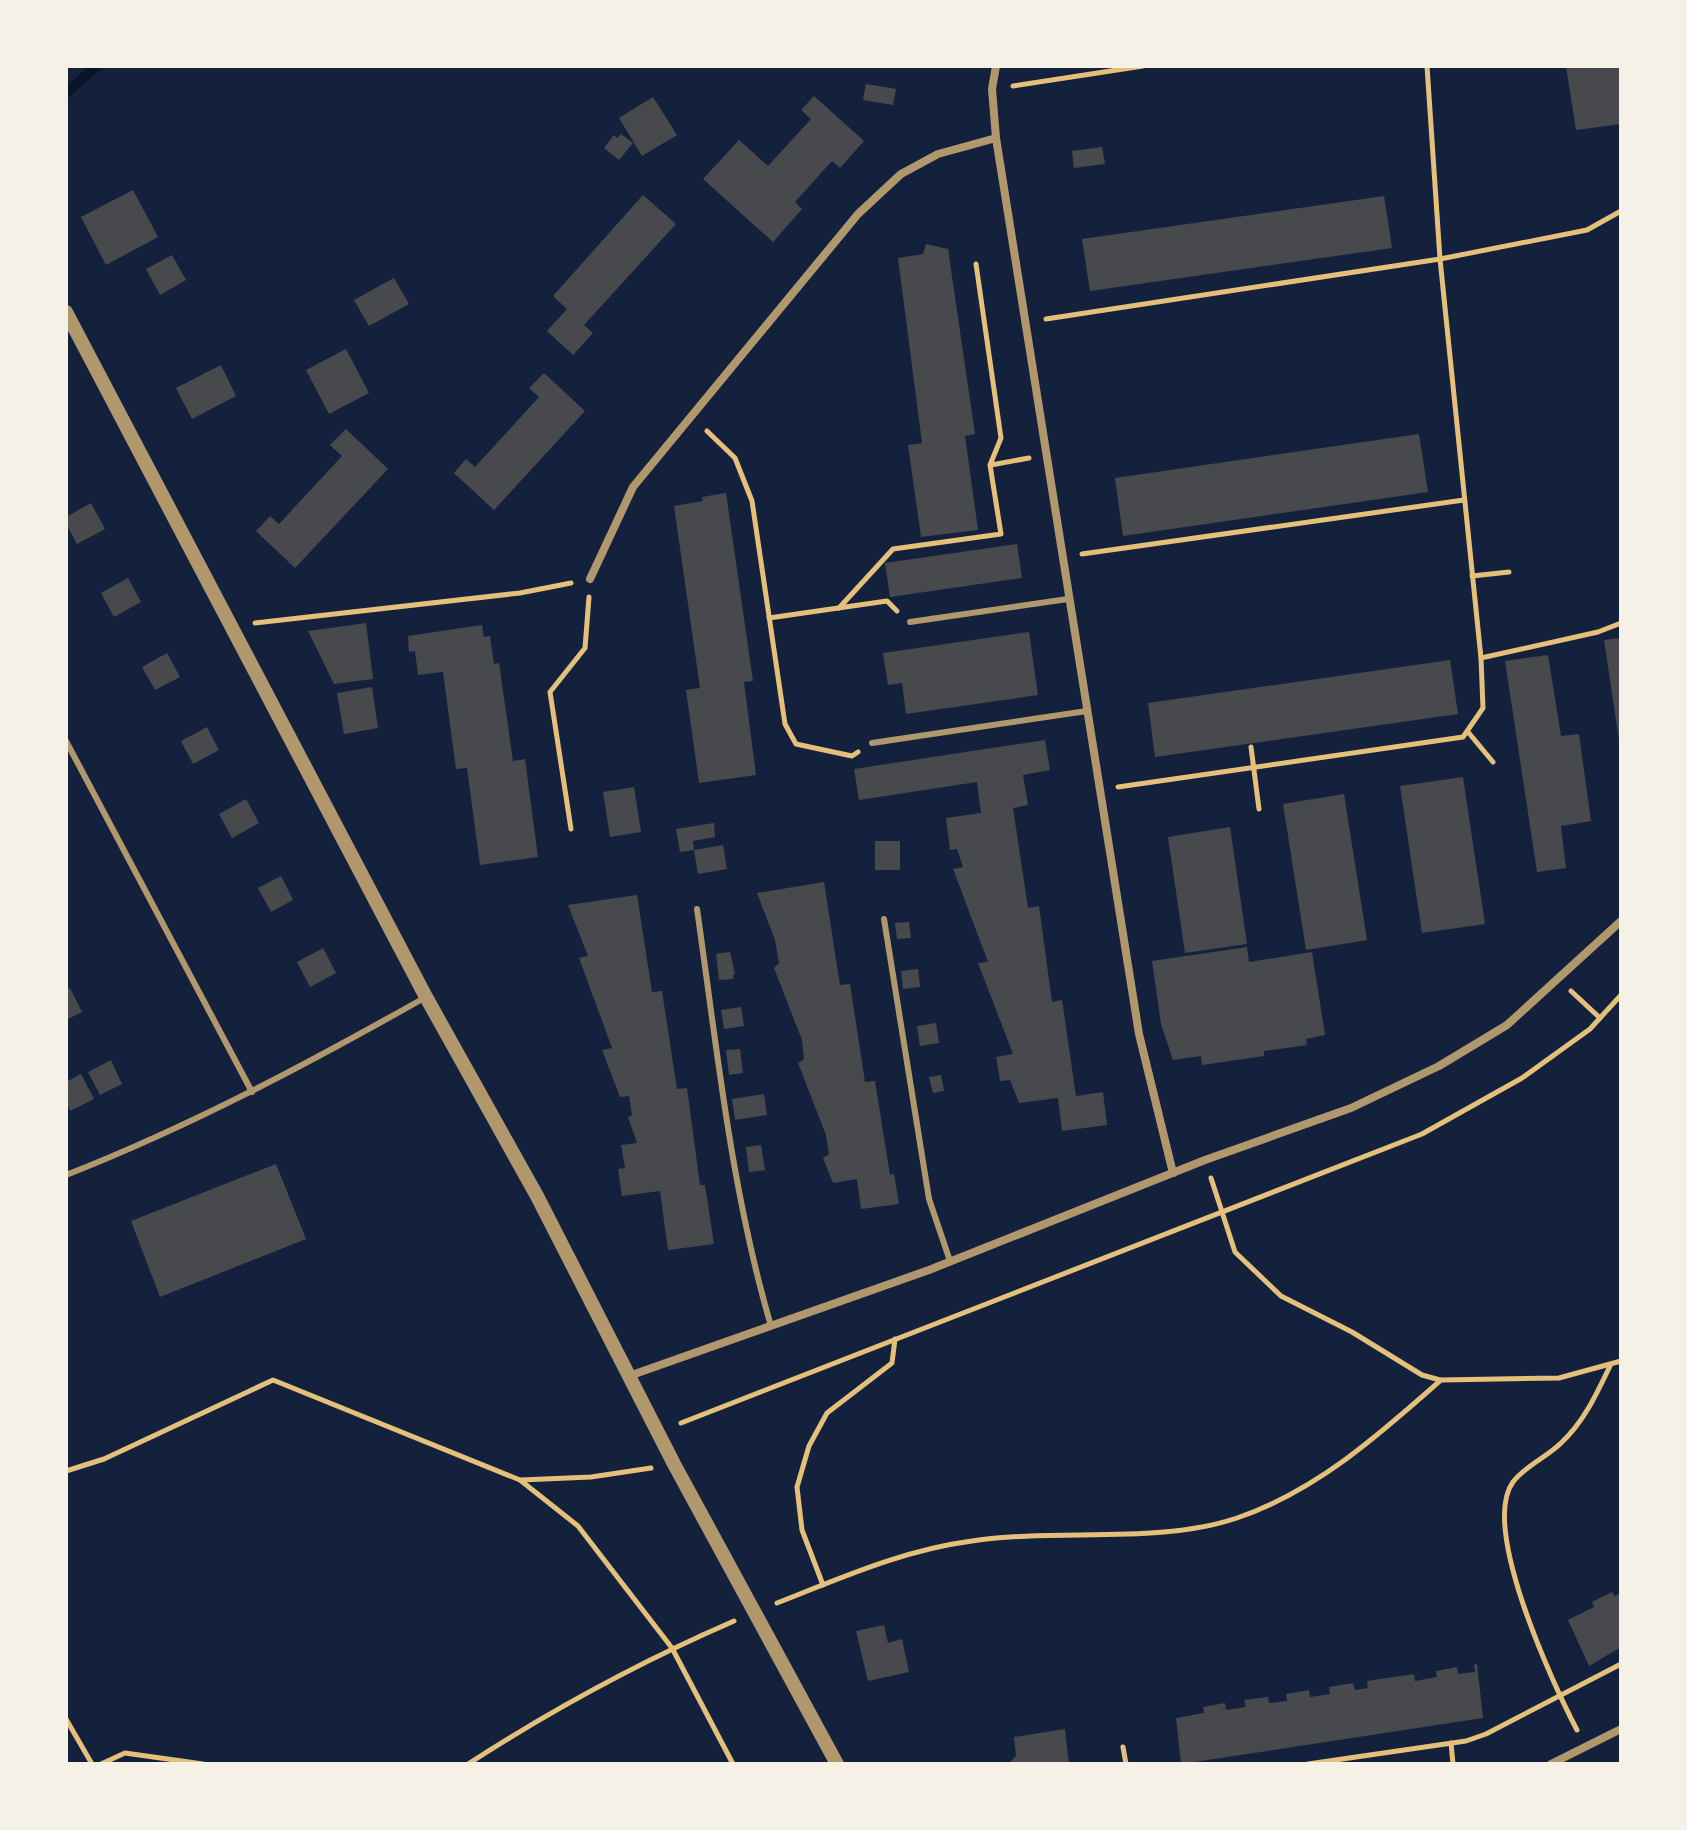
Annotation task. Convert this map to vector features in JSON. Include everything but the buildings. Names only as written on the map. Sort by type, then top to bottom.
[{"type":"street","points":[[996,66],[992,89],[996,138],[1061,557],[1139,1034],[1173,1173]]},
{"type":"street","points":[[590,579],[633,487],[858,214],[901,174],[938,154],[996,138]]},
{"type":"street","points":[[66,312],[426,997],[537,1196],[657,1432],[837,1764]]},
{"type":"street","points":[[629,1376],[950,1261],[1205,1160],[1351,1108],[1439,1066],[1507,1025],[1621,921]]},
{"type":"street","points":[[1551,1764],[1621,1729]]},
{"type":"lane","points":[[910,622],[1068,599]]},
{"type":"lane","points":[[872,743],[1087,711]]},
{"type":"lane","points":[[66,741],[252,1092]]},
{"type":"lane","points":[[697,909],[735,1173],[753,1266],[771,1326]]},
{"type":"lane","points":[[884,919],[929,1199],[950,1261]]},
{"type":"lane","points":[[66,1175],[125,1152],[252,1092],[426,997]]},
{"type":"path","points":[[992,89],[1143,66]]},
{"type":"path","points":[[1100,789],[1463,737],[1483,708],[1481,658],[1440,259],[1427,66]]},
{"type":"path","points":[[1026,322],[1440,259],[1587,230],[1621,211]]},
{"type":"path","points":[[839,608],[893,549],[1001,534],[990,465],[1001,438],[976,264]]},
{"type":"path","points":[[692,416],[735,458],[752,501],[785,724],[796,744],[852,756],[872,743]]},
{"type":"path","points":[[990,465],[1046,455]]},
{"type":"path","points":[[1061,557],[1464,500]]},
{"type":"path","points":[[1472,576],[1509,572]]},
{"type":"path","points":[[230,625],[520,593],[590,579],[585,648],[550,692],[571,829]]},
{"type":"path","points":[[769,618],[887,601],[910,622]]},
{"type":"path","points":[[1481,658],[1598,632],[1621,623]]},
{"type":"path","points":[[1468,732],[1493,762]]},
{"type":"path","points":[[1251,747],[1259,809]]},
{"type":"path","points":[[1558,980],[1600,1018]]},
{"type":"path","points":[[657,1432],[1422,1134],[1522,1078],[1590,1029],[1621,995]]},
{"type":"path","points":[[1205,1160],[1235,1252],[1281,1296],[1352,1332],[1422,1375],[1441,1380],[1559,1378],[1621,1361]]},
{"type":"path","points":[[823,1585],[802,1530],[797,1487],[809,1446],[827,1413],[892,1363],[895,1339]]},
{"type":"path","points":[[1586,1747],[1559,1696],[1536,1642],[1518,1585],[1504,1499],[1514,1480],[1560,1444],[1576,1427],[1611,1365]]},
{"type":"path","points":[[66,1471],[104,1459],[273,1380],[520,1480],[578,1526],[672,1648],[733,1764]]},
{"type":"path","points":[[468,1764],[524,1728],[672,1648],[895,1557],[972,1541],[1058,1533],[1162,1533],[1234,1519],[1286,1499],[1385,1430],[1441,1380]]},
{"type":"path","points":[[520,1480],[591,1477],[674,1464]]},
{"type":"path","points":[[1308,1764],[1451,1743],[1486,1734],[1621,1664]]},
{"type":"path","points":[[66,1719],[92,1764]]},
{"type":"path","points":[[1451,1743],[1453,1764]]},
{"type":"path","points":[[1123,1747],[1126,1764]]},
{"type":"path","points":[[101,1764],[125,1753],[203,1764]]},
{"type":"waterway","points":[[66,93],[97,66]]}]
